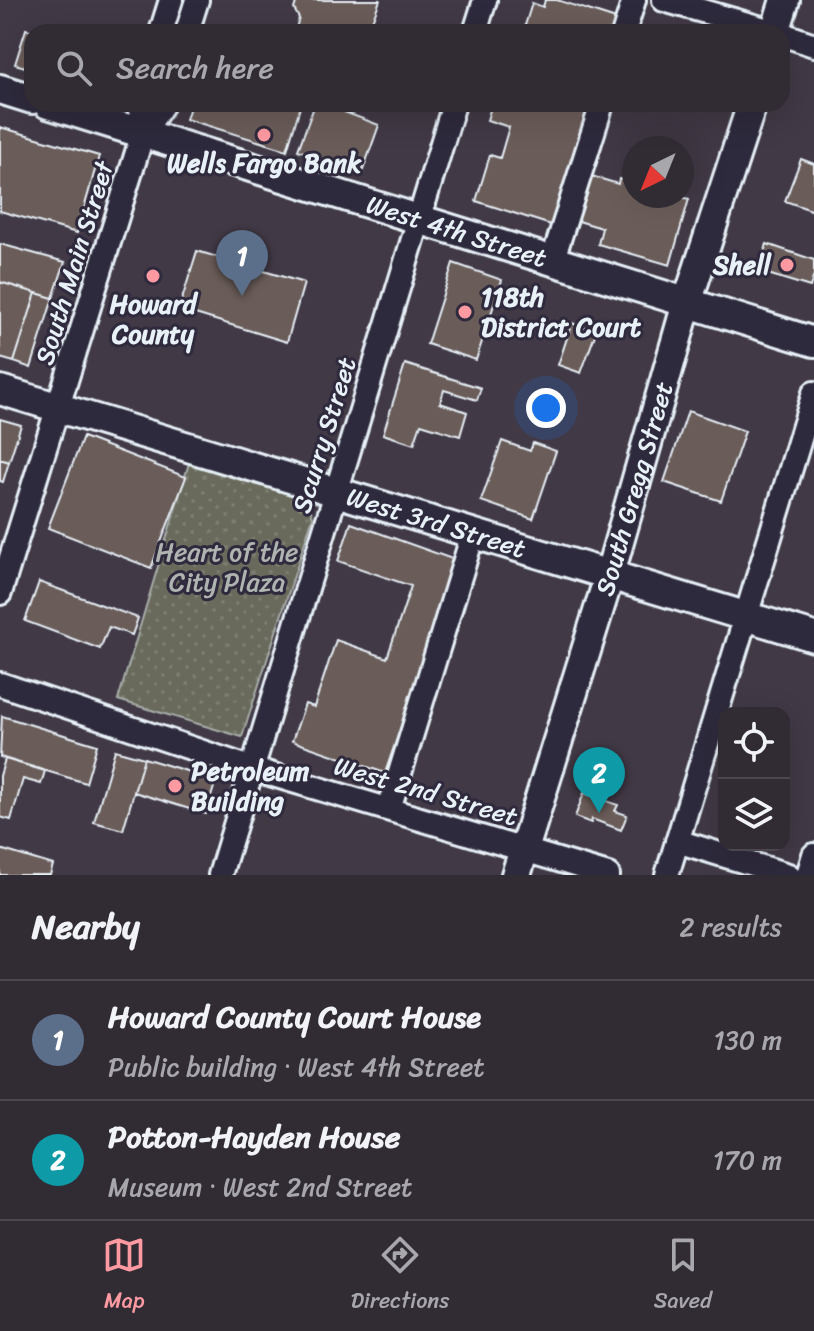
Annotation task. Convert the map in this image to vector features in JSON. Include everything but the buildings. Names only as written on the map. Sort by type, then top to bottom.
[{"type":"main road","points":[[778,24],[785,0]]},
{"type":"main road","points":[[0,89],[24,96]]},
{"type":"main road","name":"West 4th Street","points":[[74,112],[814,342]]},
{"type":"main road","name":"South Gregg Street","points":[[520,862],[609,577],[687,303],[749,112]]},
{"type":"main road","name":"West 3rd Street","points":[[0,390],[814,637]]},
{"type":"street","points":[[164,24],[171,0]]},
{"type":"street","points":[[190,24],[197,0]]},
{"type":"street","points":[[478,24],[485,0]]},
{"type":"street","points":[[626,24],[634,0]]},
{"type":"street","points":[[664,0],[747,24]]},
{"type":"street","points":[[790,37],[814,45]]},
{"type":"street","name":"South Main Street","points":[[141,112],[143,133]]},
{"type":"street","name":"South Main Street","points":[[0,593],[143,133],[157,112]]},
{"type":"street","name":"Scurry Street","points":[[220,875],[452,112]]},
{"type":"street","points":[[552,262],[599,112]]},
{"type":"street","points":[[667,875],[814,393]]},
{"type":"street","points":[[389,809],[473,534]]},
{"type":"street","name":"West 2nd Street","points":[[0,684],[253,769],[389,809],[520,862],[608,875]]},
{"type":"street","points":[[677,841],[788,875]]},
{"type":"street","points":[[808,875],[814,855]]},
{"type":"green space","name":"Heart of the City Plaza","points":[[189,463],[307,500],[313,517],[242,737],[118,700]]},
{"type":"place","name":"Wells Fargo Bank","points":[[264,135]]},
{"type":"place","name":"Shell","points":[[787,265]]},
{"type":"place","name":"Howard County","points":[[153,276]]},
{"type":"place","name":"Howard County Court House","points":[[242,296]]},
{"type":"place","name":"118th District Court","points":[[465,312]]},
{"type":"place","name":"Petroleum Building","points":[[175,786]]},
{"type":"place","name":"Potton-Hayden House","points":[[599,813]]}]
